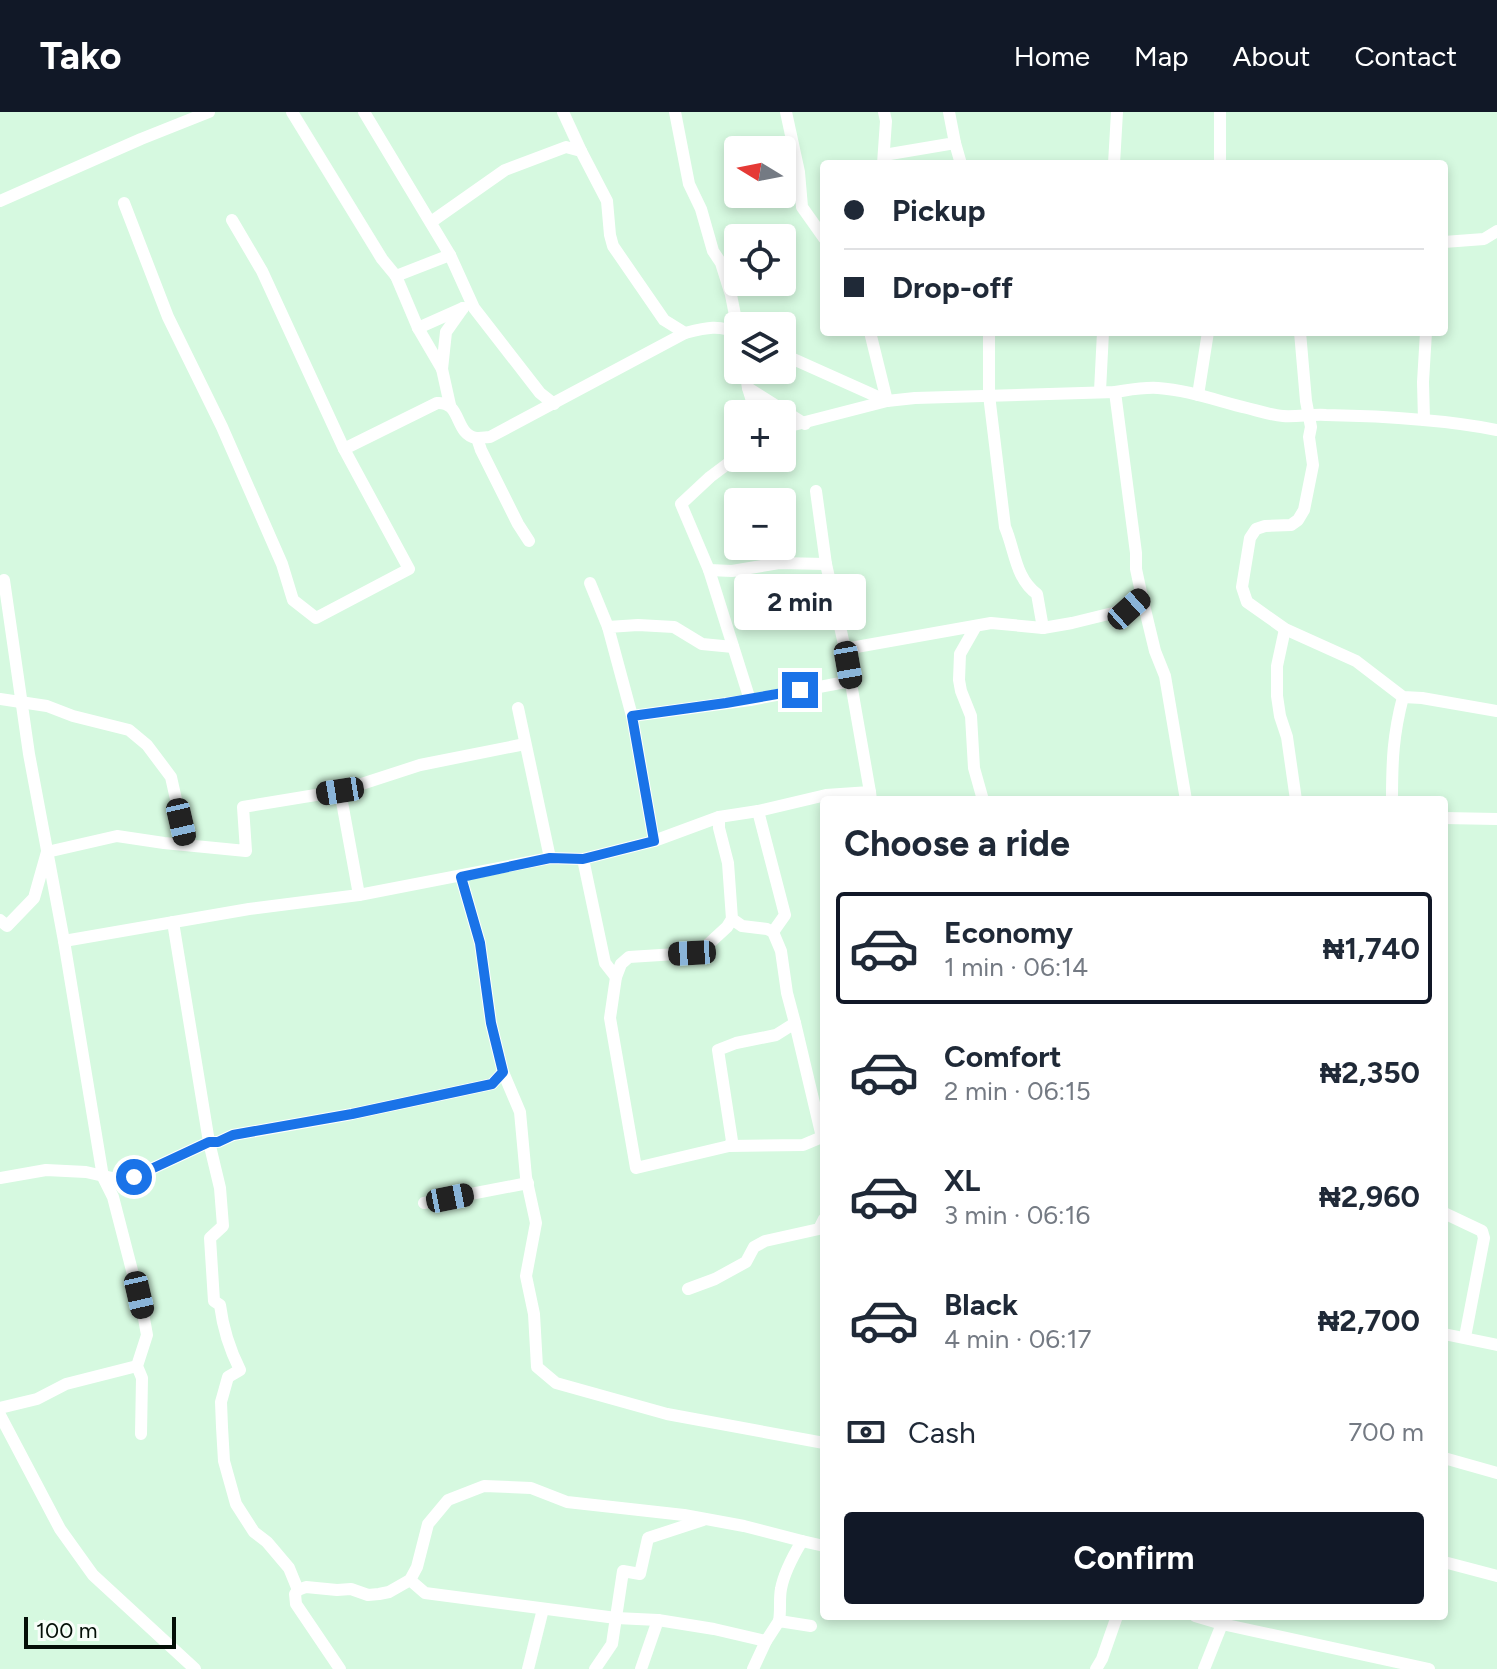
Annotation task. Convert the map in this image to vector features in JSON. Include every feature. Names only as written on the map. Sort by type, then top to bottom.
[{"type":"street","points":[[0,201],[209,112]]},
{"type":"street","points":[[292,112],[382,259],[396,276],[418,328],[442,369],[450,405],[469,435],[490,437],[685,333],[724,329]]},
{"type":"street","points":[[364,112],[450,255],[469,308],[540,393],[554,404]]},
{"type":"street","points":[[563,112],[607,201],[613,246],[664,320],[685,333]]},
{"type":"street","points":[[675,112],[689,184],[701,209],[713,251],[721,263],[731,295],[732,312]]},
{"type":"street","points":[[786,112],[799,172],[802,207],[820,232]]},
{"type":"street","points":[[884,112],[884,160],[955,143]]},
{"type":"street","points":[[949,112],[960,160]]},
{"type":"street","points":[[1114,160],[1117,112]]},
{"type":"street","points":[[1220,112],[1220,160]]},
{"type":"street","points":[[431,222],[505,170],[566,147],[581,151]]},
{"type":"street","points":[[124,203],[168,317],[234,455],[282,564],[293,600],[316,618],[409,569],[344,449],[262,271],[232,220]]},
{"type":"street","points":[[1448,242],[1484,239],[1497,231]]},
{"type":"street","points":[[396,276],[450,255]]},
{"type":"street","points":[[418,328],[469,308]]},
{"type":"street","points":[[442,369],[446,332],[469,308]]},
{"type":"street","points":[[871,336],[887,401]]},
{"type":"street","points":[[989,336],[989,395],[1005,527],[1016,568],[1037,594],[1043,628]]},
{"type":"street","points":[[1100,391],[1103,336]]},
{"type":"street","points":[[1198,395],[1208,336]]},
{"type":"street","points":[[1300,336],[1313,465],[1304,510],[1291,525],[1265,526],[1256,529],[1250,538],[1242,587],[1247,602],[1285,629],[1356,661],[1403,697],[1497,711]]},
{"type":"street","points":[[1424,420],[1426,336]]},
{"type":"street","points":[[796,360],[887,401]]},
{"type":"street","points":[[747,384],[752,400]]},
{"type":"street","points":[[748,388],[805,424]]},
{"type":"street","points":[[796,426],[887,401],[1160,388],[1287,417],[1309,414],[1424,420],[1497,430]]},
{"type":"street","points":[[1115,392],[1136,569],[1155,651],[1165,676],[1185,796]]},
{"type":"street","points":[[540,393],[540,411]]},
{"type":"street","points":[[344,449],[437,403],[450,405]]},
{"type":"street","points":[[477,438],[529,541]]},
{"type":"street","points":[[724,466],[681,504],[709,570],[750,700]]},
{"type":"street","points":[[816,491],[826,564],[845,649],[870,796],[822,796]]},
{"type":"street","points":[[709,570],[732,571],[779,563],[826,564]]},
{"type":"street","points":[[4,580],[29,754],[103,1177],[113,1197],[147,1335],[137,1366],[142,1378],[141,1434]]},
{"type":"street","points":[[590,583],[608,627],[632,716],[654,841]]},
{"type":"street","points":[[845,649],[991,623],[1043,628],[1104,617],[1129,609],[1142,597]]},
{"type":"street","points":[[976,626],[960,654],[959,680],[971,716],[974,768],[982,796]]},
{"type":"street","points":[[608,627],[674,627],[702,644],[733,647]]},
{"type":"street","points":[[1285,629],[1277,666],[1277,696],[1287,737],[1295,796]]},
{"type":"street","points":[[632,716],[750,700],[851,681]]},
{"type":"street","points":[[1392,796],[1394,739],[1403,697]]},
{"type":"street","points":[[0,699],[47,706],[129,730],[147,745],[171,777],[186,844]]},
{"type":"street","points":[[518,708],[550,858]]},
{"type":"street","points":[[47,852],[117,836],[246,851],[243,807],[340,791],[420,765],[525,744]]},
{"type":"street","points":[[340,791],[359,895]]},
{"type":"street","points":[[64,941],[249,909],[359,895],[550,858],[583,859],[654,841],[719,817],[820,796]]},
{"type":"street","points":[[758,811],[785,915],[773,932]]},
{"type":"street","points":[[719,817],[728,863],[732,919],[727,927],[702,950],[629,957],[621,964],[616,977],[610,1018],[636,1168],[729,1146],[803,1145],[820,1138]]},
{"type":"street","points":[[1448,818],[1497,819]]},
{"type":"street","points":[[0,920],[7,926],[34,898],[47,852]]},
{"type":"street","points":[[583,859],[605,963],[616,977]]},
{"type":"street","points":[[461,877],[480,943],[491,1023],[503,1072],[520,1112],[526,1177],[536,1223],[526,1276],[534,1314],[537,1367],[556,1383],[667,1414],[820,1442]]},
{"type":"street","points":[[732,919],[742,926],[773,932],[781,951],[787,993],[820,1129]]},
{"type":"street","points":[[173,922],[209,1142],[220,1188],[223,1226],[210,1238],[214,1301],[220,1305],[226,1338],[240,1370],[228,1377],[221,1402],[224,1461],[236,1504],[254,1532],[289,1568],[298,1590],[294,1600],[296,1604],[340,1669]]},
{"type":"street","points":[[729,1146],[732,1141],[718,1050],[776,1035],[795,1023]]},
{"type":"street","points":[[0,1178],[46,1170],[86,1172],[121,1180],[209,1142],[218,1142],[233,1135],[492,1084],[503,1072]]},
{"type":"street","points":[[424,1203],[528,1183]]},
{"type":"street","points":[[1448,1215],[1482,1231],[1484,1238],[1465,1337]]},
{"type":"street","points":[[688,1289],[746,1262],[754,1247],[765,1241],[820,1227]]},
{"type":"street","points":[[1448,1335],[1497,1345]]},
{"type":"street","points":[[0,1408],[37,1399],[66,1384],[137,1366]]},
{"type":"street","points":[[0,1415],[60,1529],[93,1575],[195,1669]]},
{"type":"street","points":[[1448,1459],[1497,1473]]},
{"type":"street","points":[[298,1590],[306,1587],[343,1588],[368,1595],[389,1592],[410,1580],[417,1567],[428,1524],[448,1500],[484,1486],[531,1488],[567,1502],[684,1515],[820,1545]]},
{"type":"street","points":[[595,1669],[612,1644],[623,1571],[640,1574],[648,1538],[703,1520]]},
{"type":"street","points":[[753,1669],[779,1621],[780,1590],[802,1541]]},
{"type":"street","points":[[1448,1563],[1497,1576]]},
{"type":"street","points":[[410,1580],[425,1593],[616,1618],[658,1620],[766,1641]]},
{"type":"street","points":[[528,1669],[543,1609]]},
{"type":"street","points":[[641,1669],[658,1620]]},
{"type":"street","points":[[1096,1669],[1116,1620]]},
{"type":"street","points":[[1208,1620],[1429,1669]]},
{"type":"street","points":[[779,1621],[811,1626]]},
{"type":"street","points":[[1204,1669],[1222,1624]]},
{"type":"route","points":[[134,1177],[186,1151],[233,1135],[492,1084],[503,1072],[491,1023],[480,943],[461,877],[550,858],[583,859],[654,841],[632,716],[800,690]]}]
